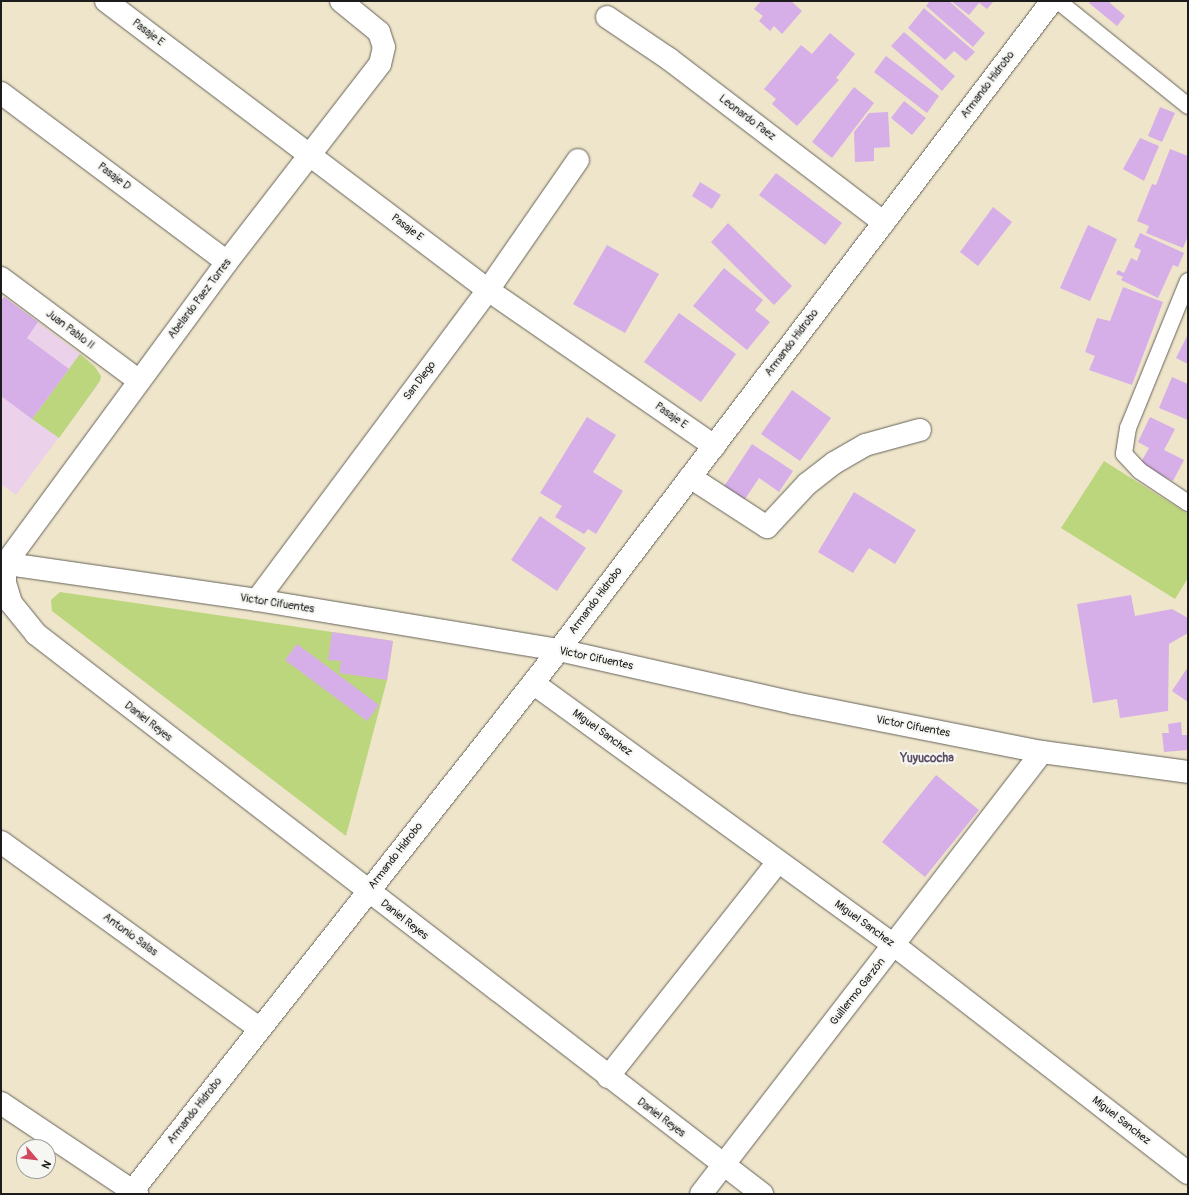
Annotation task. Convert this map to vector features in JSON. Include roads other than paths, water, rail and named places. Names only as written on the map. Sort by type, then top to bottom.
[{"type":"street","name":"Pasaje E","points":[[106,1],[488,290],[714,446]]},
{"type":"street","name":"Abelardo Paez Torres","points":[[3,563],[227,262],[380,64],[384,47],[379,32],[341,1]]},
{"type":"street","name":"Armando Hidrobo","points":[[133,1193],[260,1029],[559,650],[1052,1]]},
{"type":"street","name":"Leonardo Paez","points":[[607,17],[669,59],[884,223]]},
{"type":"street","name":"Pasaje D","points":[[1,93],[227,262]]},
{"type":"street","name":"San Diego","points":[[257,600],[488,290],[578,160]]},
{"type":"street","name":"Juan Pablo II","points":[[2,280],[139,381]]},
{"type":"street","points":[[690,477],[767,527],[807,484],[834,463],[865,445],[920,430]]},
{"type":"street","name":"Victor Cifuentes","points":[[3,563],[257,600],[559,650],[794,703],[1042,752],[1188,772]]},
{"type":"street","name":"Daniel Reyes","points":[[3,563],[5,583],[11,603],[36,634],[368,892],[762,1194]]},
{"type":"street","name":"Miguel Sanchez","points":[[533,683],[894,945],[1188,1173]]},
{"type":"street","name":"Guillermo Garzón","points":[[701,1194],[1042,752]]},
{"type":"street","name":"Antonio Salas","points":[[1,842],[260,1029]]},
{"type":"street","points":[[608,1077],[778,862]]},
{"type":"street","points":[[1,1103],[133,1193]]},
{"type":"lane","points":[[1058,1],[1185,104]]},
{"type":"lane","points":[[1188,281],[1128,428],[1124,454],[1140,471],[1188,503]]},
{"type":"district","name":"Yuyucocha","points":[[927,759]]}]
